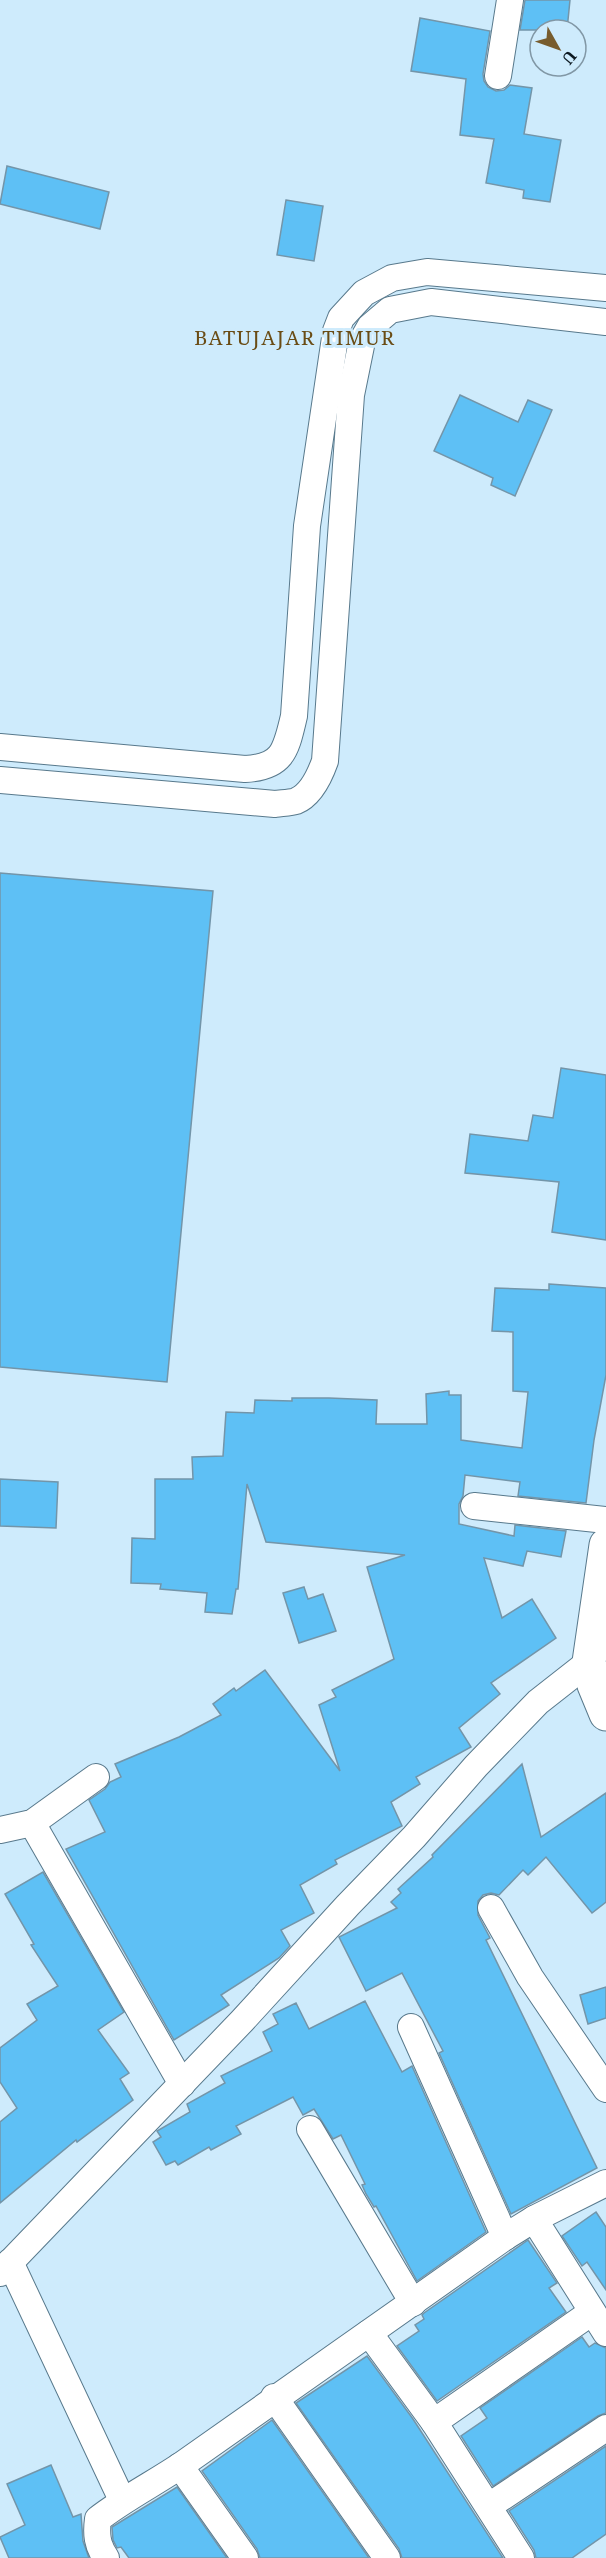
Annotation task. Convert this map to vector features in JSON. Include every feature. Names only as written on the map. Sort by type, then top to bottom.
[{"type":"highway","points":[[605,1552],[590,1653],[594,1685],[606,1714]]},
{"type":"street","points":[[498,76],[510,0]]},
{"type":"street","points":[[0,747],[245,769],[264,768],[278,758],[287,746],[294,716],[307,526],[336,331],[341,318],[364,293],[392,278],[427,272],[606,288]]},
{"type":"street","points":[[0,780],[275,804],[296,801],[320,776],[325,761],[351,395],[362,341],[370,327],[390,310],[431,302],[606,322]]},
{"type":"street","points":[[474,1506],[606,1520]]},
{"type":"street","points":[[122,2500],[5,2267],[182,2084],[414,1837],[514,1726],[590,1653]]},
{"type":"street","points":[[0,1830],[32,1823],[96,1777]]},
{"type":"street","points":[[32,1823],[182,2084]]},
{"type":"street","points":[[491,1908],[530,1977],[606,2089]]},
{"type":"street","points":[[411,2027],[505,2237]]},
{"type":"street","points":[[310,2129],[413,2303]]},
{"type":"street","points":[[106,2558],[100,2550],[96,2534],[98,2519],[122,2500],[180,2466],[274,2397],[413,2303],[505,2237],[534,2219],[606,2183]]},
{"type":"street","points":[[434,2422],[599,2322],[534,2219]]},
{"type":"street","points":[[369,2333],[434,2422],[521,2558]]},
{"type":"street","points":[[274,2397],[387,2558]]},
{"type":"street","points":[[489,2506],[606,2428]]},
{"type":"street","points":[[180,2466],[245,2558]]},
{"type":"building","points":[[525,0],[570,0],[568,18],[528,18],[528,30],[520,30]]},
{"type":"building","points":[[420,18],[490,31],[483,74],[488,87],[496,91],[504,90],[510,85],[532,88],[524,134],[561,140],[550,202],[523,198],[524,190],[486,183],[494,139],[460,135],[466,79],[411,71]]},
{"type":"building","points":[[7,166],[109,192],[100,229],[0,204]]},
{"type":"building","points":[[286,200],[323,206],[314,261],[277,255]]},
{"type":"building","points":[[460,395],[518,422],[528,400],[552,410],[515,496],[491,485],[493,478],[434,451]]},
{"type":"building","points":[[0,873],[213,891],[167,1382],[0,1367]]},
{"type":"building","points":[[561,1068],[606,1075],[606,1240],[552,1232],[559,1182],[465,1173],[470,1134],[528,1141],[533,1115],[553,1118]]},
{"type":"building","points":[[549,1284],[606,1288],[606,1375],[594,1440],[586,1503],[518,1496],[520,1482],[465,1475],[463,1496],[459,1504],[459,1524],[514,1536],[515,1525],[566,1531],[561,1557],[527,1551],[523,1566],[484,1558],[502,1618],[532,1599],[556,1638],[491,1683],[500,1694],[459,1728],[471,1747],[416,1777],[420,1784],[391,1802],[402,1826],[335,1860],[337,1864],[300,1885],[314,1913],[281,1930],[290,1946],[279,1958],[221,1995],[229,2005],[174,2040],[66,1849],[105,1832],[89,1800],[105,1789],[110,1782],[121,1777],[115,1764],[179,1737],[221,1715],[213,1704],[234,1688],[236,1691],[265,1670],[340,1771],[319,1705],[336,1697],[332,1690],[394,1659],[367,1567],[405,1555],[266,1542],[247,1484],[238,1589],[236,1589],[232,1614],[205,1612],[207,1593],[160,1589],[161,1584],[131,1583],[132,1538],[155,1539],[155,1479],[193,1479],[192,1457],[223,1456],[226,1412],[254,1413],[255,1400],[292,1401],[292,1398],[329,1398],[377,1400],[376,1424],[427,1424],[426,1394],[449,1391],[449,1395],[461,1395],[461,1440],[522,1448],[528,1392],[513,1391],[513,1332],[492,1331],[495,1288],[549,1290]]},
{"type":"building","points":[[0,1479],[58,1482],[56,1528],[0,1526]]},
{"type":"building","points":[[304,1587],[308,1599],[323,1594],[336,1631],[299,1643],[283,1593]]},
{"type":"building","points":[[522,1764],[541,1837],[606,1793],[606,1902],[592,1913],[546,1857],[528,1875],[523,1870],[499,1895],[491,1893],[483,1895],[478,1901],[478,1915],[490,1938],[486,1940],[597,2168],[511,2214],[439,2053],[443,2051],[402,1973],[366,1991],[339,1937],[397,1908],[391,1902],[401,1893],[398,1889],[433,1857],[432,1855]]},
{"type":"building","points":[[43,1872],[124,2012],[98,2030],[129,2073],[120,2079],[133,2100],[77,2142],[76,2140],[0,2203],[0,2122],[17,2108],[0,2082],[0,2048],[37,2020],[27,2004],[58,1986],[31,1945],[34,1944],[5,1894]]},
{"type":"building","points":[[606,1987],[606,2018],[588,2024],[580,1995]]},
{"type":"building","points":[[365,2001],[402,2072],[412,2066],[486,2232],[417,2281],[376,2206],[374,2207],[366,2194],[362,2185],[365,2184],[341,2135],[333,2139],[314,2109],[303,2115],[293,2097],[236,2126],[241,2134],[211,2150],[209,2147],[178,2165],[175,2161],[166,2165],[153,2142],[161,2137],[157,2131],[190,2112],[187,2104],[225,2083],[221,2076],[272,2051],[263,2032],[278,2024],[273,2014],[296,2003],[309,2029]]},
{"type":"building","points":[[596,2212],[606,2227],[606,2290],[587,2262],[582,2266],[562,2236]]},
{"type":"building","points":[[528,2240],[557,2283],[549,2288],[566,2312],[437,2401],[397,2346],[419,2331],[415,2325],[424,2319],[422,2315],[424,2313]]},
{"type":"building","points":[[582,2337],[589,2347],[595,2343],[606,2348],[606,2413],[598,2416],[493,2486],[461,2436],[487,2418],[480,2408]]},
{"type":"building","points":[[367,2356],[413,2419],[503,2558],[402,2558],[399,2549],[296,2403]]},
{"type":"building","points":[[272,2420],[369,2558],[260,2558],[257,2549],[202,2471]]},
{"type":"building","points":[[606,2446],[606,2534],[572,2558],[536,2558],[534,2550],[509,2511]]},
{"type":"building","points":[[51,2465],[73,2517],[81,2514],[83,2541],[89,2558],[9,2558],[0,2537],[25,2525],[7,2484]]},
{"type":"building","points":[[177,2487],[227,2558],[129,2558],[121,2547],[117,2548],[113,2540],[112,2527]]},
{"type":"district","name":"BATUJAJAR TIMUR","points":[[295,338]]}]
